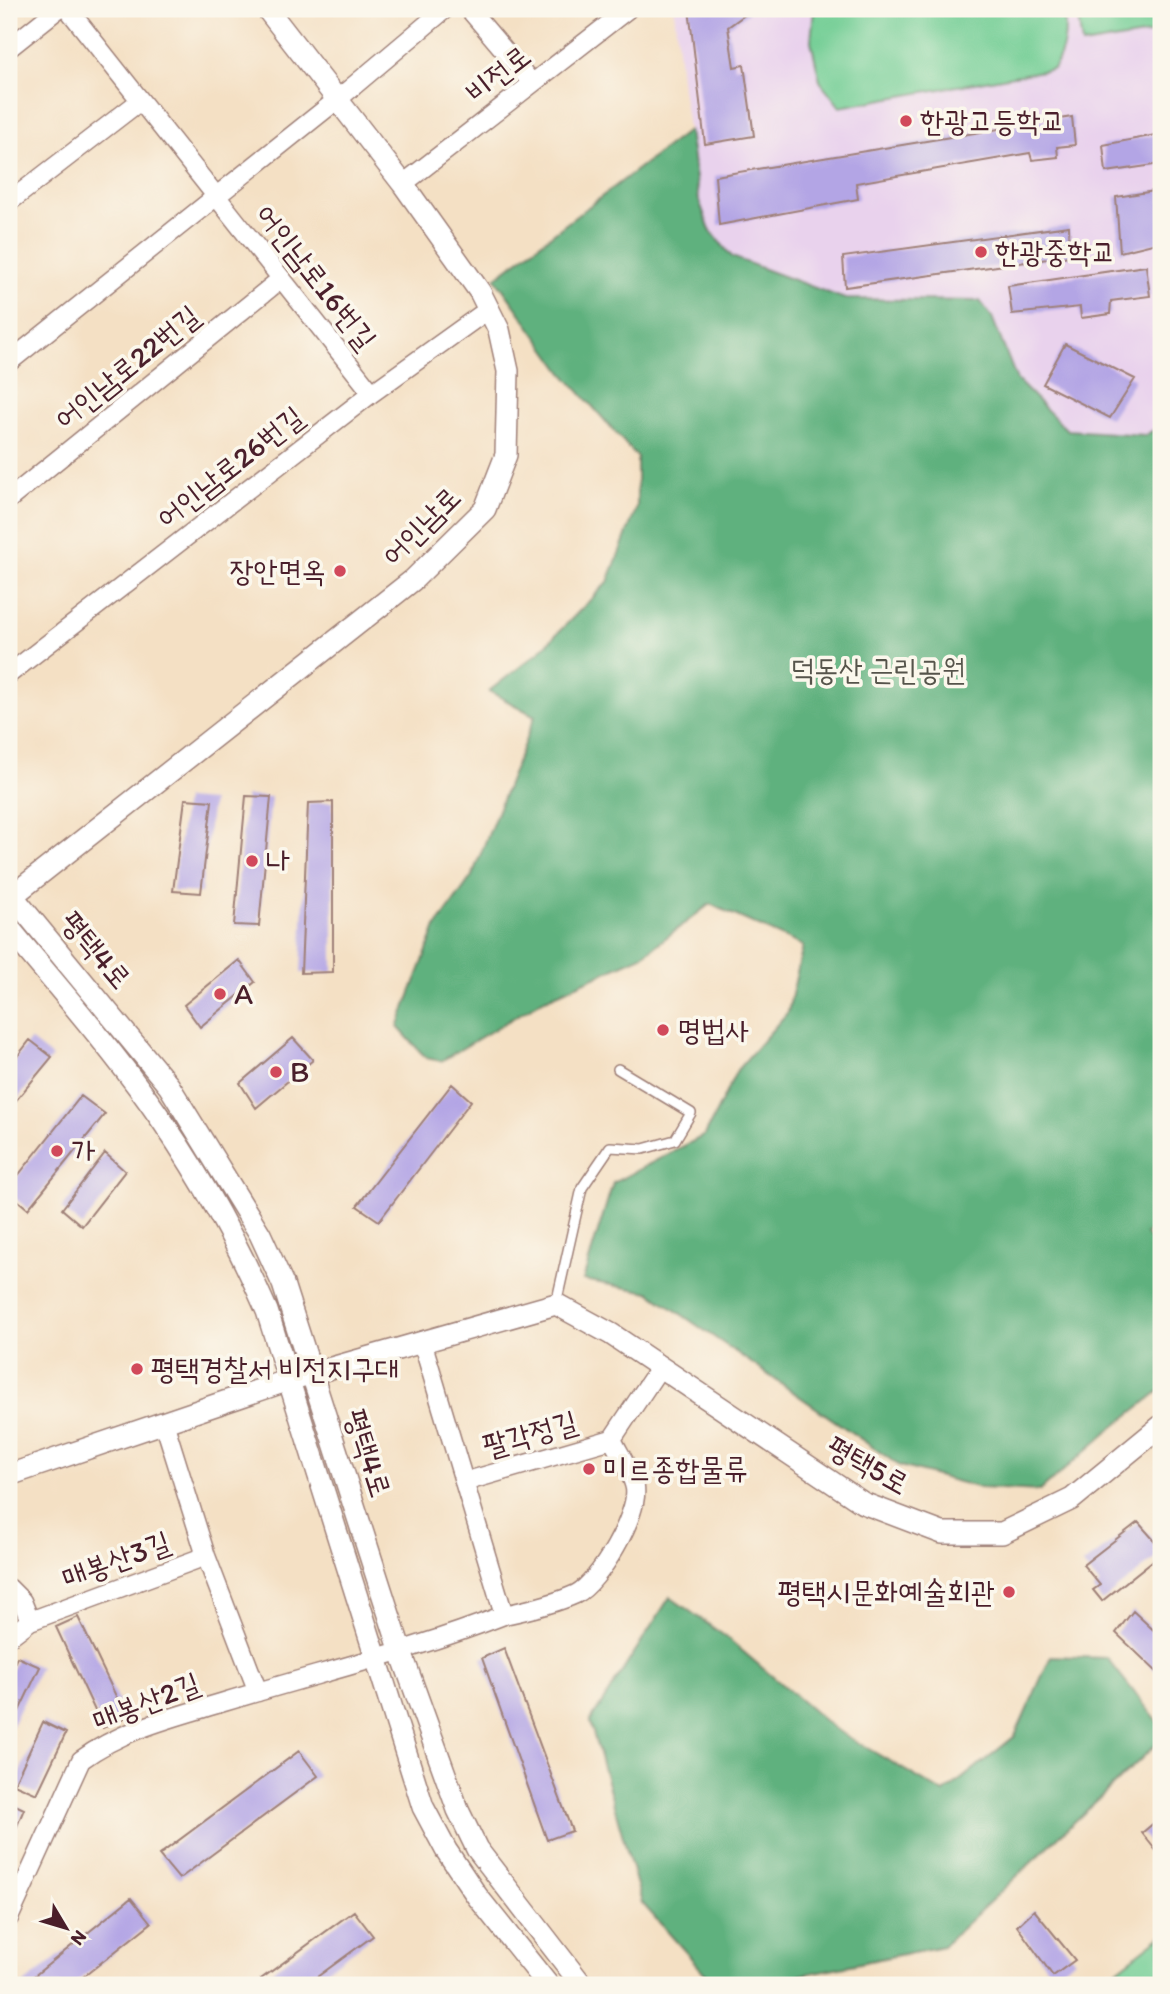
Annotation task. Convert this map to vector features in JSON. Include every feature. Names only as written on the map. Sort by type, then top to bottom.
[{"type":"street","points":[[9,48],[58,9]]},
{"type":"street","points":[[68,9],[217,195]]},
{"type":"street","name":"어인남로","points":[[10,894],[413,580],[485,509],[506,455],[508,371],[499,330],[480,292],[403,184],[267,9]]},
{"type":"street","name":"어인남로16번길","points":[[9,362],[338,99],[445,9]]},
{"type":"street","points":[[469,9],[532,83]]},
{"type":"street","name":"비전로","points":[[403,184],[628,9]]},
{"type":"street","points":[[9,202],[140,101]]},
{"type":"street","name":"어인남로16번길","points":[[217,195],[372,393]]},
{"type":"street","name":"어인남로22번길","points":[[9,499],[281,279]]},
{"type":"street","name":"어인남로26번길","points":[[9,674],[372,393],[489,309]]},
{"type":"street","name":"평택4로","points":[[10,894],[160,1075],[260,1234],[273,1259],[401,1653],[458,1810],[477,1849],[582,1985]]},
{"type":"street","name":"평택4로","points":[[9,928],[149,1102],[211,1198],[241,1251],[267,1311],[423,1807],[446,1850],[477,1896],[548,1985]]},
{"type":"street","points":[[10,1471],[289,1380],[556,1304]]},
{"type":"street","name":"평택5로","points":[[556,1304],[611,1334],[863,1503],[943,1533],[1002,1533],[1072,1499],[1161,1426]]},
{"type":"street","name":"팔각정길","points":[[422,1341],[504,1615]]},
{"type":"street","name":"팔각정길","points":[[464,1482],[612,1439],[660,1367]]},
{"type":"street","name":"매봉산3길","points":[[164,1422],[206,1556],[258,1692]]},
{"type":"street","name":"팔각정길","points":[[401,1653],[504,1615],[541,1606],[579,1592],[594,1577],[616,1546],[634,1507],[635,1488],[612,1439]]},
{"type":"street","name":"매봉산3길","points":[[9,1637],[30,1621],[206,1556]]},
{"type":"street","points":[[9,1588],[22,1601],[30,1621]]},
{"type":"street","name":"매봉산2길","points":[[9,1918],[81,1760],[96,1749],[139,1728],[401,1653]]},
{"type":"lane","points":[[556,1304],[582,1188],[610,1147],[643,1149],[675,1140],[691,1113],[618,1069]]},
{"type":"shaded area","points":[[674,9],[1161,9],[1161,426],[1145,435],[1068,430],[1017,380],[992,317],[980,302],[845,299],[732,257],[710,230],[699,199],[682,88]]},
{"type":"green space","points":[[814,9],[1064,9],[1064,40],[1053,69],[840,107],[820,81],[811,41]]},
{"type":"green space","points":[[1077,9],[1161,9],[1161,32],[1082,45]]},
{"type":"green space","name":"덕동산 근린공원","points":[[689,130],[699,200],[710,230],[732,257],[845,299],[980,301],[992,317],[1017,380],[1067,430],[1145,435],[1161,426],[1161,1224],[1146,1234],[1161,1256],[1161,1390],[1111,1429],[1040,1491],[980,1488],[900,1466],[649,1292],[583,1280],[613,1183],[705,1135],[737,1070],[788,1012],[803,946],[710,904],[642,956],[543,1000],[441,1061],[426,1058],[398,1027],[436,927],[472,876],[535,716],[489,691],[539,652],[608,582],[637,507],[637,457],[563,373],[495,278]]},
{"type":"green space","points":[[670,1597],[726,1637],[833,1728],[944,1793],[1015,1736],[1051,1656],[1107,1658],[1161,1726],[1161,1740],[943,1946],[752,1985],[715,1985],[642,1903],[590,1722]]},
{"type":"green space","points":[[1161,1936],[1161,1970],[1142,1985],[1098,1985]]},
{"type":"building","points":[[689,9],[753,9],[728,27],[734,67],[744,65],[754,136],[705,144]]},
{"type":"building","points":[[1072,117],[1075,145],[1057,147],[1058,157],[1032,160],[1030,153],[856,183],[858,199],[719,225],[715,176]]},
{"type":"building","points":[[1161,134],[1161,164],[1106,172],[1103,145]]},
{"type":"building","points":[[1161,190],[1161,242],[1120,252],[1116,197]]},
{"type":"building","points":[[1069,226],[1070,256],[845,287],[843,257]]},
{"type":"building","points":[[1146,266],[1150,296],[1111,301],[1110,314],[1081,318],[1080,307],[1012,314],[1008,286]]},
{"type":"building","points":[[1065,344],[1135,379],[1110,418],[1043,384]]},
{"type":"building","name":"나","points":[[246,796],[271,797],[259,926],[234,925]]},
{"type":"building","points":[[185,799],[212,801],[201,893],[173,891]]},
{"type":"building","points":[[333,802],[333,972],[301,973],[308,803]]},
{"type":"building","name":"A","points":[[239,960],[255,982],[200,1027],[184,1005]]},
{"type":"building","name":"B","points":[[293,1038],[313,1060],[256,1108],[240,1083]]},
{"type":"building","points":[[30,1040],[52,1057],[9,1109],[9,1067]]},
{"type":"building","points":[[452,1084],[471,1101],[379,1221],[357,1206]]},
{"type":"building","name":"가","points":[[81,1096],[105,1114],[28,1209],[9,1193],[9,1187]]},
{"type":"building","points":[[105,1153],[125,1171],[82,1226],[62,1209]]},
{"type":"building","points":[[1138,1522],[1161,1548],[1161,1554],[1102,1601],[1093,1590],[1100,1585],[1083,1565]]},
{"type":"building","points":[[1133,1611],[1161,1637],[1161,1676],[1116,1633]]},
{"type":"building","points":[[78,1617],[126,1717],[103,1728],[56,1627]]},
{"type":"building","points":[[504,1648],[572,1831],[547,1840],[482,1658]]},
{"type":"building","points":[[17,1657],[40,1667],[9,1732],[9,1675]]},
{"type":"building","points":[[43,1722],[66,1733],[37,1794],[14,1784]]},
{"type":"building","points":[[299,1751],[318,1776],[179,1879],[159,1855]]},
{"type":"building","points":[[9,1802],[24,1809],[9,1845]]},
{"type":"building","points":[[1161,1817],[1161,1857],[1142,1833]]},
{"type":"building","points":[[131,1898],[151,1923],[73,1985],[23,1985]]},
{"type":"building","points":[[1034,1910],[1075,1960],[1053,1976],[1017,1926]]},
{"type":"building","points":[[354,1911],[373,1936],[306,1985],[266,1985],[261,1979]]},
{"type":"place","name":"한광고등학교","points":[[906,121]]},
{"type":"place","name":"한광중학교","points":[[981,252]]},
{"type":"place","name":"장안면옥","points":[[340,571]]},
{"type":"place","name":"나","points":[[252,861]]},
{"type":"place","name":"A","points":[[220,994]]},
{"type":"place","name":"명법사","points":[[663,1030]]},
{"type":"place","name":"B","points":[[276,1072]]},
{"type":"place","name":"가","points":[[57,1151]]},
{"type":"place","name":"평택경찰서 비전지구대","points":[[137,1369]]},
{"type":"place","name":"미르종합물류","points":[[589,1469]]},
{"type":"place","name":"평택시문화예술회관","points":[[1009,1592]]}]
